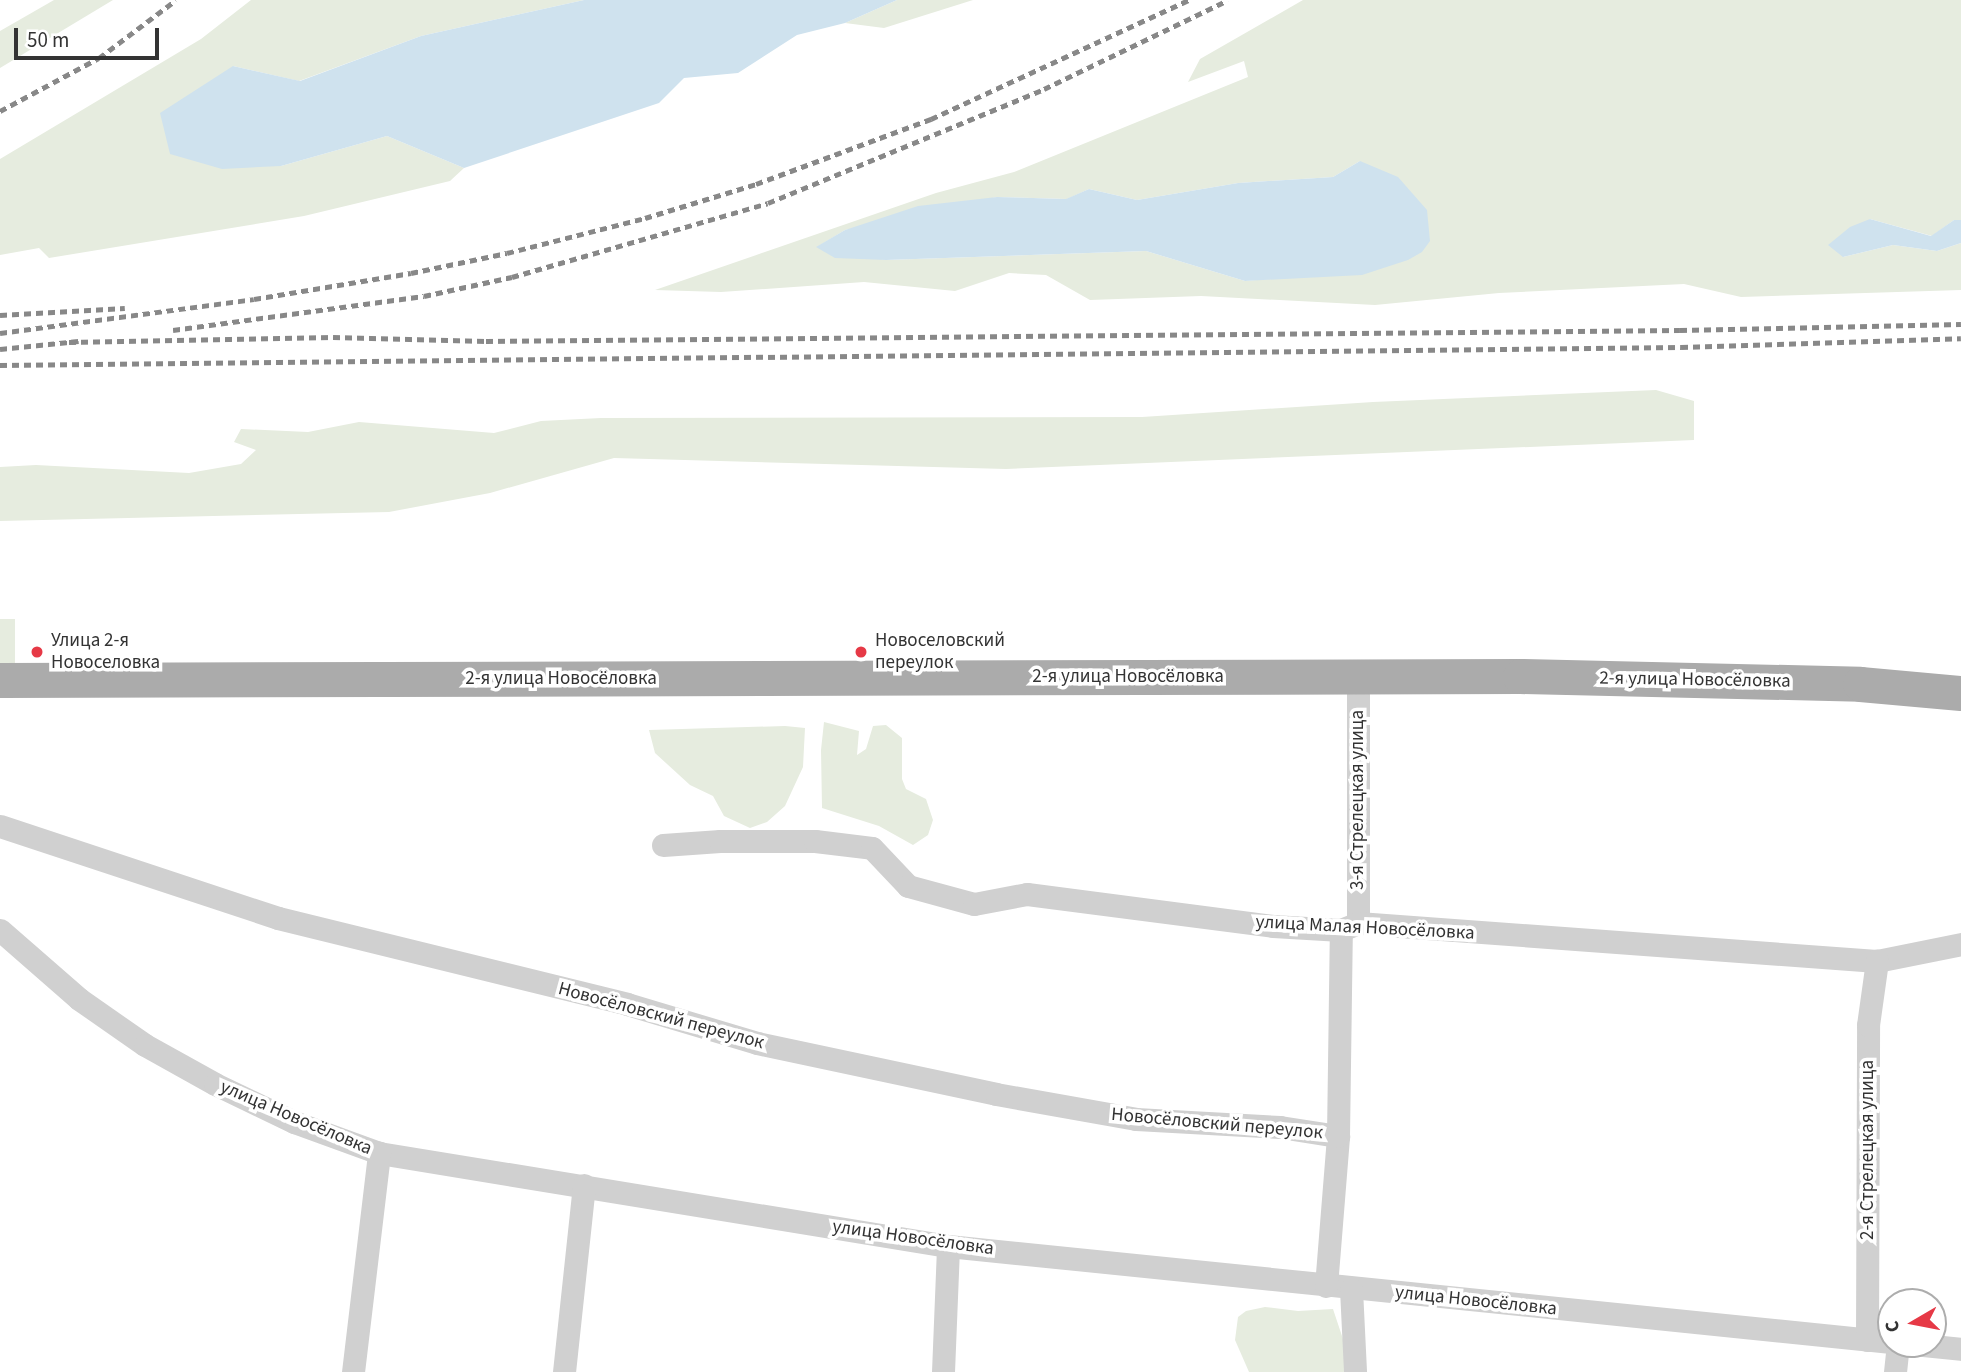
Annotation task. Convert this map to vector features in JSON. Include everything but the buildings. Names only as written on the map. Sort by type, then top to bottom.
[{"type":"main road","name":"2-я улица Новосёловка","points":[[0,680],[1520,676],[1860,684],[1961,693]]},
{"type":"street","name":"3-я Стрелецкая улица","points":[[1326,1286],[1338,1136],[1349,927],[1358,676]]},
{"type":"street","name":"Новосёловский переулок","points":[[0,826],[278,918],[627,1004],[757,1042],[996,1094],[1136,1119],[1280,1127],[1338,1136]]},
{"type":"street","name":"улица Малая Новосёловка","points":[[663,845],[720,841],[815,841],[872,848],[908,886],[974,904],[1027,894],[1273,926],[1349,927],[1877,961],[1961,944]]},
{"type":"street","name":"улица Новосёловка","points":[[0,930],[79,999],[145,1045],[215,1084],[294,1122],[379,1153],[948,1246],[1351,1289],[1877,1340]]},
{"type":"street","name":"2-я Стрелецкая улица","points":[[1867,1339],[1868,1025],[1877,961]]},
{"type":"street","points":[[353,1372],[379,1153]]},
{"type":"street","points":[[564,1372],[584,1185]]},
{"type":"street","points":[[943,1372],[948,1246]]},
{"type":"street","points":[[1351,1289],[1355,1372]]},
{"type":"shaded area","points":[[54,0],[113,0],[0,68],[0,31]]},
{"type":"shaded area","points":[[251,0],[584,0],[421,36],[299,81],[233,66],[281,166],[387,136],[464,168],[450,181],[304,216],[49,258],[39,248],[0,255],[0,159],[201,39]]},
{"type":"shaded area","points":[[897,0],[973,0],[884,28],[845,23]]},
{"type":"shaded area","points":[[1303,0],[1961,0],[1961,220],[1954,220],[1932,236],[1870,219],[1843,257],[1893,245],[1937,251],[1961,243],[1961,290],[1741,297],[1684,284],[1499,293],[1375,305],[1201,296],[1090,300],[1046,275],[1009,273],[955,291],[864,282],[721,292],[655,290],[936,193],[1014,172],[1248,77],[1244,61],[1188,82],[1200,59]],"holes":[[[1360,161],[1295,277],[1245,281],[1146,251],[886,260],[817,247],[845,230],[997,197],[1067,199],[1089,189],[1137,200],[1238,183],[1333,177]]]},
{"type":"shaded area","points":[[1656,390],[1694,401],[1694,440],[1006,469],[614,458],[490,493],[389,512],[0,521],[0,467],[36,465],[189,473],[241,464],[256,450],[234,442],[241,429],[308,432],[359,422],[494,433],[541,421],[601,418],[1142,417],[1373,402]]},
{"type":"shaded area","points":[[0,619],[15,619],[15,663],[0,663]]},
{"type":"shaded area","points":[[824,722],[859,731],[857,755],[866,749],[873,726],[886,725],[902,738],[902,779],[906,789],[926,799],[933,820],[928,835],[913,845],[879,826],[822,808],[821,750]]},
{"type":"shaded area","points":[[785,726],[805,728],[803,767],[785,806],[767,822],[750,828],[724,816],[713,796],[690,785],[655,753],[649,730]]},
{"type":"shaded area","points":[[1265,1307],[1298,1311],[1333,1309],[1345,1345],[1346,1372],[1249,1372],[1235,1340],[1238,1317],[1246,1311]]},
{"type":"water","points":[[584,0],[897,0],[845,23],[797,35],[738,73],[684,78],[659,103],[464,168],[387,136],[281,166],[222,169],[170,154],[160,113],[233,66],[300,81],[421,36]]},
{"type":"water","points":[[1360,161],[1398,177],[1427,210],[1430,241],[1422,252],[1408,260],[1362,275],[1245,281],[1146,251],[886,260],[835,258],[816,247],[845,230],[918,206],[997,197],[1066,199],[1089,189],[1137,200],[1238,183],[1333,177]]},
{"type":"water","points":[[1870,219],[1931,236],[1954,220],[1961,220],[1961,243],[1937,251],[1893,245],[1843,257],[1828,245],[1850,227]]},
{"type":"railway","points":[[0,111],[99,58],[176,0]]},
{"type":"railway","points":[[0,333],[254,299],[411,273],[507,253],[645,218],[756,184],[931,119],[1189,0]]},
{"type":"railway","points":[[173,330],[424,296],[512,277],[768,203],[1044,89],[1228,0]]},
{"type":"railway","points":[[0,315],[125,308]]},
{"type":"railway","points":[[69,342],[333,337],[486,341],[1680,330],[1961,324]]},
{"type":"railway","points":[[0,365],[1681,347],[1961,338]]},
{"type":"railway","points":[[0,349],[79,341]]},
{"type":"place","name":"Улица 2-я Новоселовка","points":[[37,652]]},
{"type":"place","name":"Новоселовский переулок","points":[[861,652]]}]
